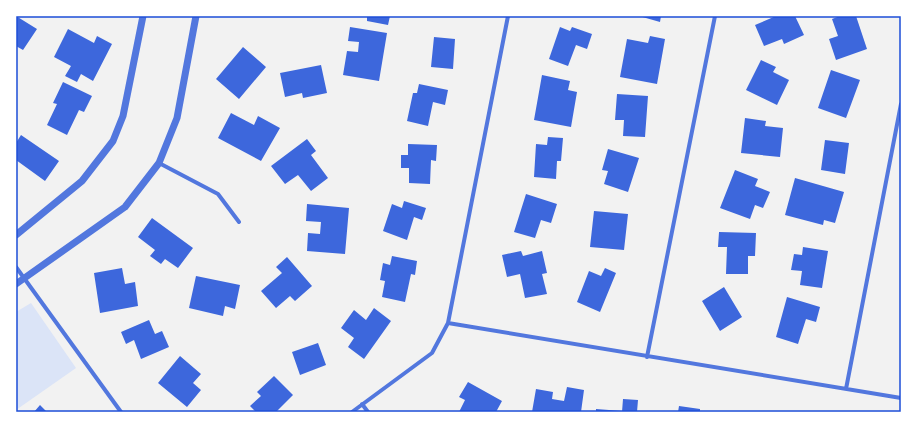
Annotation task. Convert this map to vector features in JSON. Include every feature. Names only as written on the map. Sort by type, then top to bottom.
[{"type":"street","points":[[16,235],[82,182],[113,141],[124,116],[143,16]]},
{"type":"street","points":[[16,284],[125,208],[159,163],[177,118],[196,16]]},
{"type":"street","points":[[352,412],[432,353],[448,323],[508,16]]},
{"type":"street","points":[[647,357],[715,16]]},
{"type":"street","points":[[846,389],[901,104]]},
{"type":"street","points":[[159,163],[218,194],[239,222]]},
{"type":"street","points":[[16,267],[121,412]]},
{"type":"street","points":[[448,323],[901,398]]},
{"type":"street","points":[[362,404],[368,412]]},
{"type":"shaded area","points":[[31,303],[76,368],[16,410],[16,312]]},
{"type":"building","points":[[16,16],[37,29],[23,50],[16,46]]},
{"type":"building","points":[[367,16],[390,16],[388,25],[367,21]]},
{"type":"building","points":[[639,16],[661,16],[660,22]]},
{"type":"building","points":[[776,16],[795,16],[804,35],[784,44],[782,39],[764,46],[755,25]]},
{"type":"building","points":[[840,16],[856,16],[867,49],[836,60],[829,39],[838,36],[832,19]]},
{"type":"building","points":[[350,27],[387,33],[379,81],[343,75],[347,51],[358,52],[359,42],[348,41]]},
{"type":"building","points":[[560,27],[570,31],[572,27],[592,34],[587,49],[576,45],[568,66],[549,59]]},
{"type":"building","points":[[68,29],[94,43],[97,36],[112,44],[93,81],[81,74],[77,82],[65,76],[71,66],[54,57]]},
{"type":"building","points":[[650,36],[665,39],[657,84],[620,77],[627,39],[648,43]]},
{"type":"building","points":[[434,37],[455,39],[453,69],[431,67]]},
{"type":"building","points":[[243,47],[266,67],[239,99],[216,79]]},
{"type":"building","points":[[761,60],[776,67],[773,72],[789,80],[777,105],[746,90]]},
{"type":"building","points":[[321,65],[327,93],[303,98],[302,93],[285,97],[280,73]]},
{"type":"building","points":[[831,70],[860,80],[846,118],[818,108]]},
{"type":"building","points":[[542,75],[570,81],[568,90],[577,92],[571,127],[534,120]]},
{"type":"building","points":[[63,82],[92,96],[84,112],[79,110],[67,135],[47,125],[57,104],[53,103]]},
{"type":"building","points":[[419,84],[448,90],[445,105],[433,102],[428,126],[407,121],[413,93],[417,93]]},
{"type":"building","points":[[617,94],[648,96],[645,137],[623,136],[624,120],[615,120]]},
{"type":"building","points":[[231,113],[254,125],[258,116],[280,128],[261,161],[218,138]]},
{"type":"building","points":[[745,118],[766,121],[765,126],[783,128],[780,157],[741,153]]},
{"type":"building","points":[[21,135],[59,161],[45,181],[16,160],[16,143]]},
{"type":"building","points":[[548,137],[563,138],[561,161],[557,161],[556,179],[534,177],[536,144],[547,145]]},
{"type":"building","points":[[307,139],[316,151],[311,155],[328,178],[311,191],[298,175],[285,184],[271,166]]},
{"type":"building","points":[[825,140],[849,143],[845,174],[821,170]]},
{"type":"building","points":[[408,144],[437,145],[436,161],[431,160],[430,184],[409,183],[409,168],[401,168],[401,155],[408,155]]},
{"type":"building","points":[[608,149],[639,158],[628,192],[604,184],[608,171],[602,170]]},
{"type":"building","points":[[735,170],[758,179],[755,186],[770,192],[763,208],[755,205],[750,219],[720,208]]},
{"type":"building","points":[[795,178],[844,192],[835,223],[824,220],[823,225],[785,215]]},
{"type":"building","points":[[526,194],[557,204],[551,223],[541,220],[535,238],[514,232]]},
{"type":"building","points":[[404,201],[426,208],[422,220],[414,217],[407,240],[383,231],[392,204],[402,208]]},
{"type":"building","points":[[307,204],[349,208],[345,254],[307,251],[308,233],[320,234],[321,222],[306,221]]},
{"type":"building","points":[[594,211],[628,214],[624,250],[590,247]]},
{"type":"building","points":[[152,218],[193,248],[178,268],[165,259],[161,264],[150,256],[155,250],[138,237]]},
{"type":"building","points":[[719,232],[756,233],[755,256],[748,256],[748,274],[726,274],[727,247],[718,247]]},
{"type":"building","points":[[803,247],[828,251],[822,288],[800,285],[802,271],[791,270],[794,254],[802,255]]},
{"type":"building","points":[[521,251],[523,256],[542,251],[547,273],[542,274],[547,294],[525,298],[520,274],[507,277],[502,255]]},
{"type":"building","points":[[392,256],[417,261],[415,275],[411,274],[405,302],[382,297],[385,281],[380,280],[383,263],[390,265]]},
{"type":"building","points":[[287,257],[312,286],[295,301],[290,296],[276,308],[261,291],[282,273],[276,267]]},
{"type":"building","points":[[122,268],[125,284],[135,282],[138,306],[100,313],[94,273]]},
{"type":"building","points":[[605,268],[616,273],[600,312],[577,302],[589,271],[601,276]]},
{"type":"building","points":[[196,276],[240,285],[235,309],[225,306],[223,316],[189,308]]},
{"type":"building","points":[[724,287],[742,317],[720,331],[702,301]]},
{"type":"building","points":[[787,297],[820,307],[816,322],[806,319],[798,344],[776,337]]},
{"type":"building","points":[[374,308],[391,321],[364,359],[348,347],[354,338],[341,328],[354,310],[366,320]]},
{"type":"building","points":[[149,320],[155,334],[162,331],[169,347],[141,359],[134,340],[126,344],[121,332]]},
{"type":"building","points":[[318,343],[326,365],[300,375],[292,352]]},
{"type":"building","points":[[180,356],[201,374],[193,383],[201,390],[187,407],[158,383]]},
{"type":"building","points":[[274,376],[293,395],[276,412],[256,412],[250,406],[261,396],[257,392]]},
{"type":"building","points":[[468,382],[502,401],[496,412],[459,412],[465,400],[459,397]]},
{"type":"building","points":[[567,387],[584,390],[581,412],[532,412],[536,389],[553,392],[552,399],[564,401]]},
{"type":"building","points":[[623,399],[638,400],[637,412],[622,412]]},
{"type":"building","points":[[40,405],[47,412],[34,412]]},
{"type":"building","points":[[679,406],[700,409],[700,412],[678,412]]},
{"type":"building","points":[[596,409],[622,411],[622,412],[596,412]]}]
